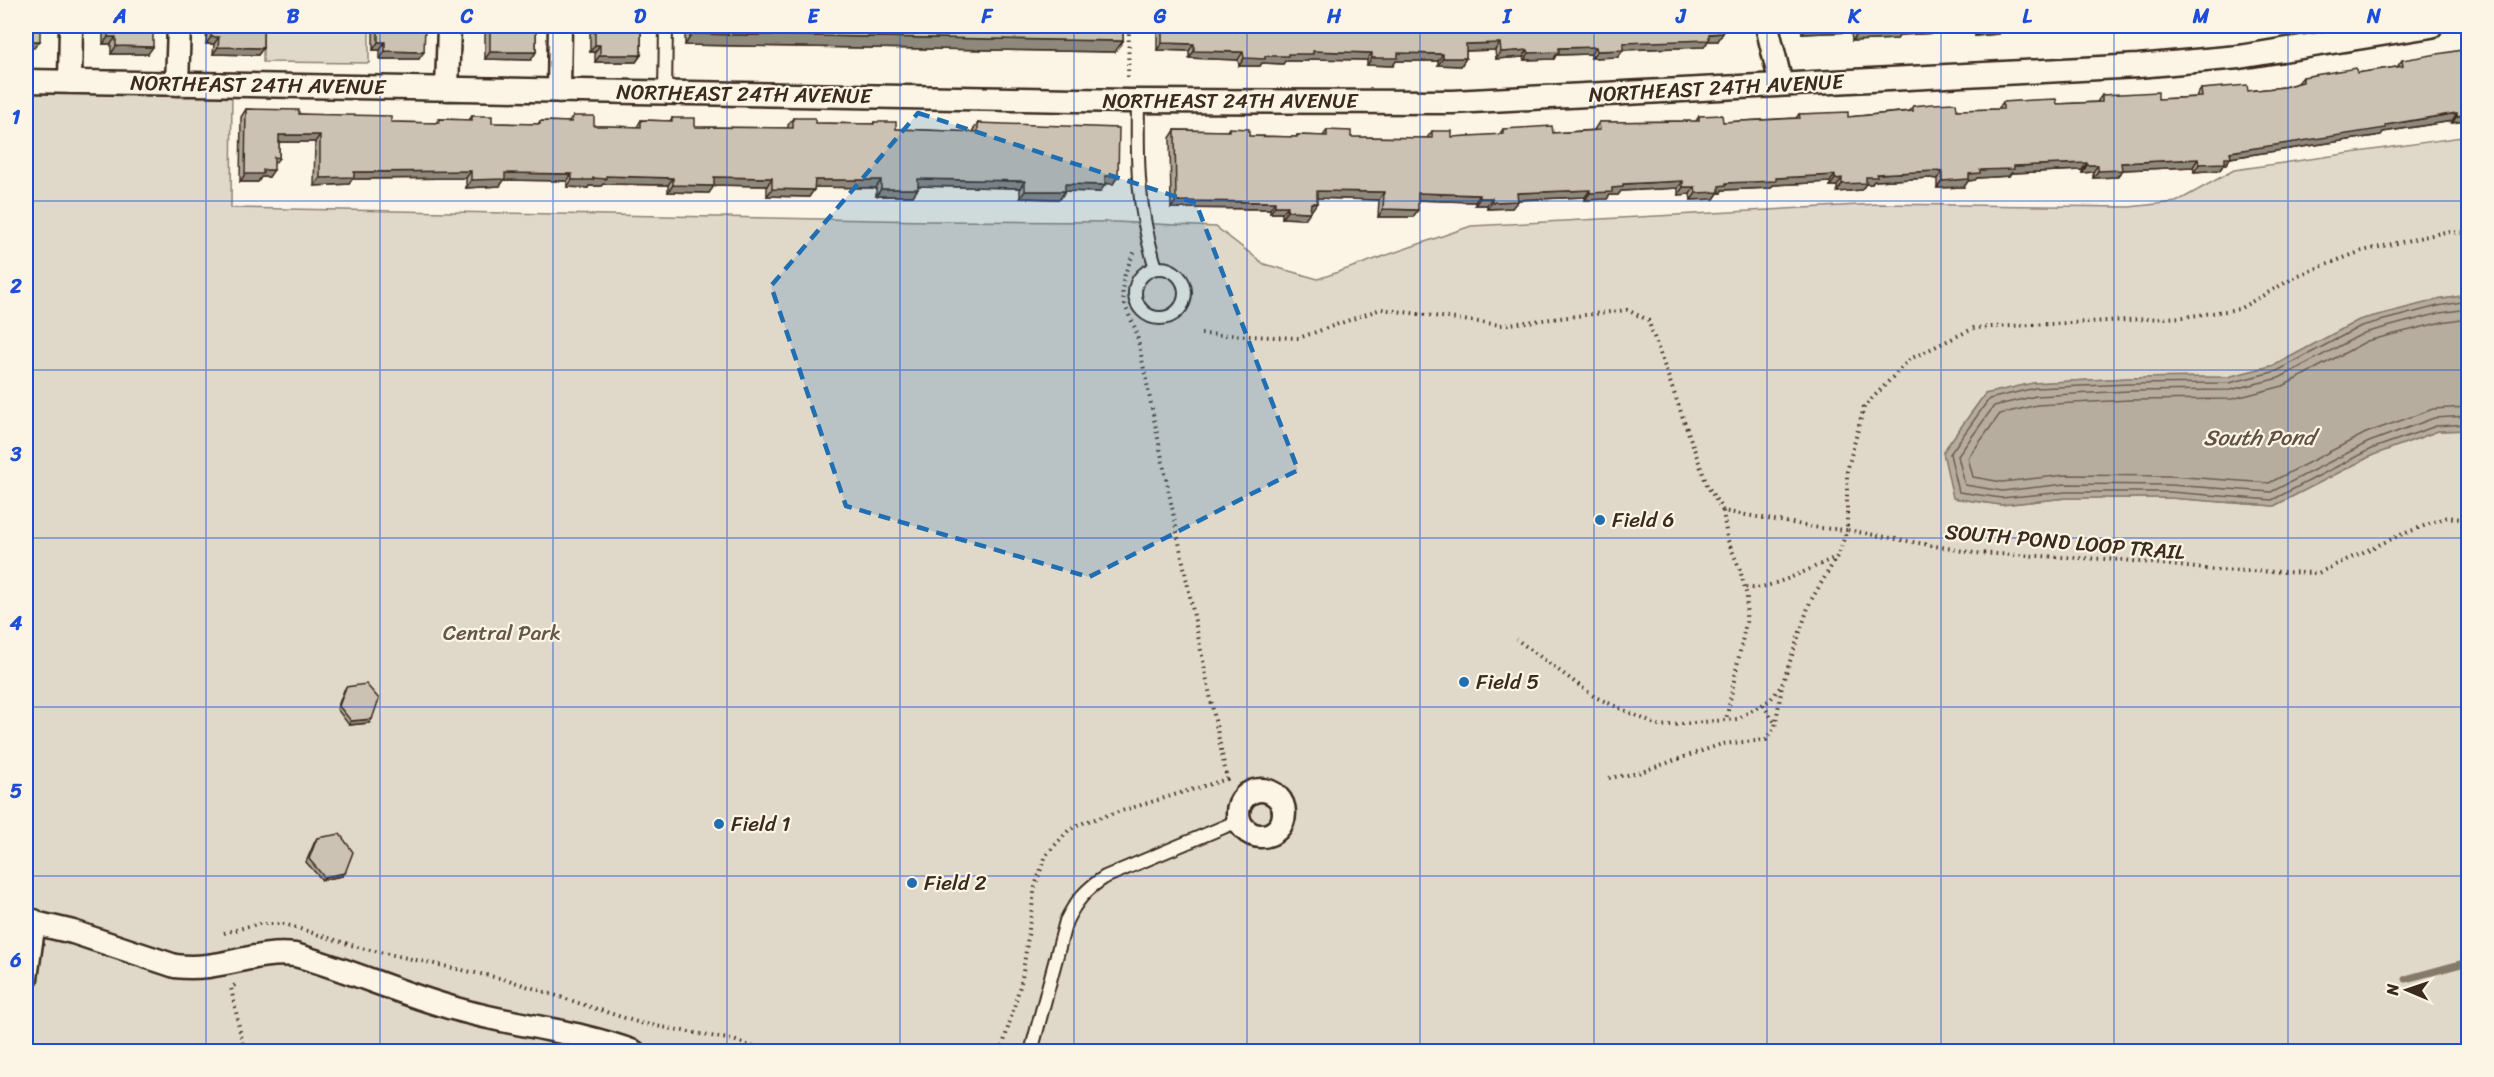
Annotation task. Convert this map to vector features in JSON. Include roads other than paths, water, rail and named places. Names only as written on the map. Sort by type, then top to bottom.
[{"type":"street","points":[[70,26],[70,82]]},
{"type":"street","points":[[177,84],[179,26]]},
{"type":"street","points":[[447,89],[449,26]]},
{"type":"street","points":[[559,90],[560,26]]},
{"type":"street","points":[[1767,26],[1781,84]]},
{"type":"street","name":"NORTHEAST 24TH AVENUE","points":[[26,81],[1138,101],[1453,102],[2196,62],[2430,26]]},
{"type":"street","points":[[26,978],[30,921],[126,948],[175,966],[192,968],[227,964],[276,952],[295,955],[453,1009],[564,1032],[613,1044],[634,1052]]},
{"type":"lane","points":[[665,93],[666,26]]},
{"type":"lane","points":[[1138,101],[1137,178],[1143,223],[1156,268]]},
{"type":"lane","points":[[1156,268],[1172,271],[1183,284],[1185,292],[1180,309],[1165,317],[1157,318],[1143,311],[1136,297],[1137,282],[1148,271],[1156,268]]},
{"type":"lane","points":[[1031,1052],[1066,921],[1074,904],[1087,889],[1105,877],[1238,821]]},
{"type":"water","name":"South Pond","points":[[2468,295],[2468,430],[2438,431],[2373,455],[2274,506],[2170,498],[2066,498],[2001,505],[1953,498],[1943,452],[1985,394],[2033,383],[2129,378],[2228,377],[2275,365],[2359,320],[2437,300]]},
{"type":"waterway","points":[[2406,979],[2468,962]]},
{"type":"place","name":"Field 6","points":[[1600,520]]},
{"type":"place","name":"Field 5","points":[[1464,682]]},
{"type":"place","name":"Field 1","points":[[719,824]]},
{"type":"place","name":"Field 2","points":[[912,883]]},
{"type":"park label","name":"Central Park","points":[[502,633]]}]
